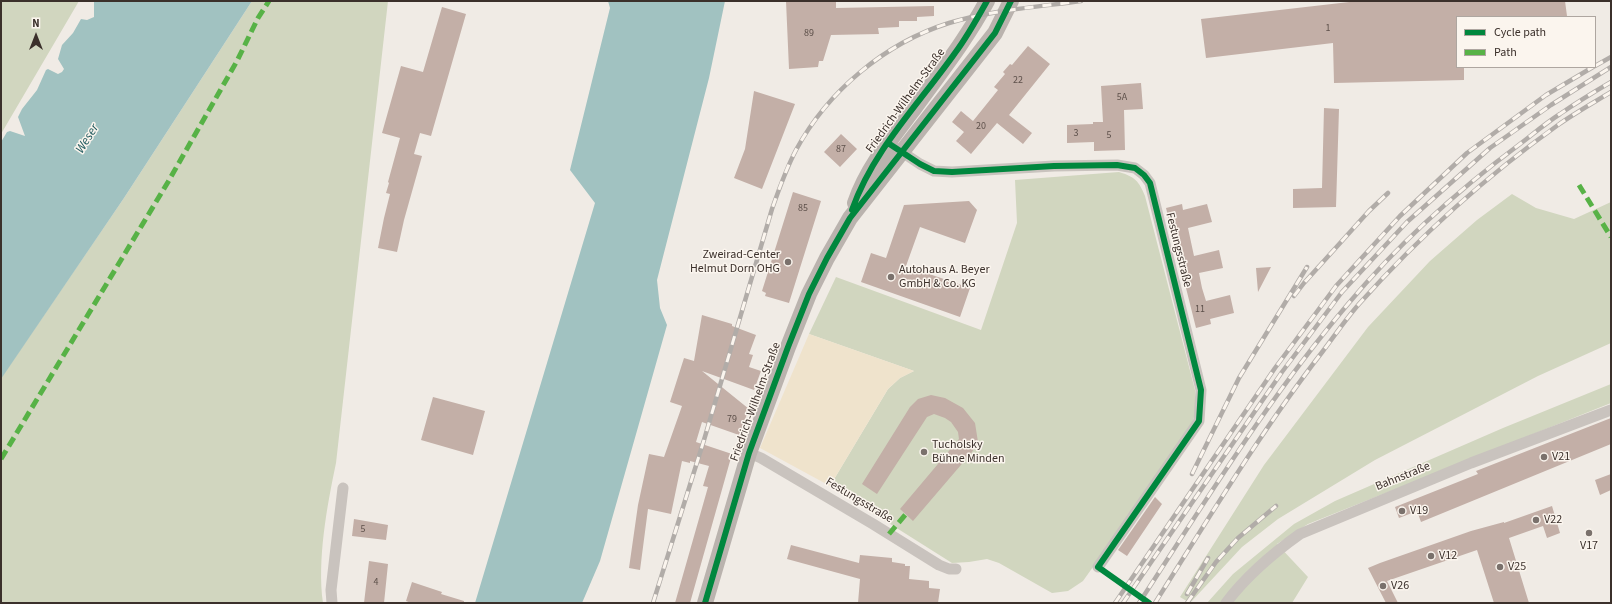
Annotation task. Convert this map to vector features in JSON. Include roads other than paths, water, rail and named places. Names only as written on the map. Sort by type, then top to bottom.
[{"type":"main road","name":"Friedrich-Wilhelm-Straße","points":[[850,218],[857,196],[870,170],[888,143],[956,52],[987,1]]},
{"type":"main road","name":"Friedrich-Wilhelm-Straße","points":[[705,603],[749,453],[809,294],[827,258],[850,218],[995,33],[1011,1]]},
{"type":"main road","points":[[956,52],[972,64]]},
{"type":"street","name":"Festungsstraße","points":[[888,143],[920,164],[934,171],[952,172],[1054,166],[1117,165],[1135,168],[1144,174],[1150,183],[1201,390],[1199,421],[1098,567]]},
{"type":"street","name":"Bahnstraße","points":[[1226,603],[1240,585],[1277,551],[1300,534],[1471,463],[1611,410]]},
{"type":"street","name":"Festungsstraße","points":[[749,453],[761,458],[939,565],[949,569],[956,569]]},
{"type":"street","points":[[332,603],[331,590],[343,488]]},
{"type":"water","name":"Weser","points":[[94,1],[252,1],[124,198],[1,379],[1,142],[7,132],[10,131],[25,136],[18,117],[22,109],[37,90],[46,70],[48,69],[58,74],[64,69],[58,59],[62,45],[73,33],[81,19],[87,20],[94,17]]},
{"type":"water","points":[[608,1],[725,1],[709,78],[657,280],[660,308],[667,325],[600,561],[582,603],[475,603],[595,203],[570,170],[610,8]]},
{"type":"railway","points":[[653,603],[704,440],[772,209],[789,164],[809,128],[824,108],[860,72],[881,56],[925,32],[949,23],[982,15],[1015,9],[1081,1]]},
{"type":"railway","points":[[1596,65],[1611,57]]},
{"type":"railway","points":[[1123,603],[1282,372],[1342,292],[1407,222],[1490,148],[1551,105],[1611,67]]},
{"type":"railway","points":[[1115,603],[1275,368],[1336,286],[1400,216],[1467,153],[1546,95],[1591,68]]},
{"type":"railway","points":[[1139,603],[1239,450],[1291,376],[1319,339],[1367,282],[1408,239],[1474,180],[1550,121],[1611,82]]},
{"type":"railway","points":[[1155,603],[1236,475],[1278,412],[1359,304],[1429,232],[1505,165],[1558,125],[1611,92]]},
{"type":"railway","points":[[1294,296],[1369,211],[1388,193]]},
{"type":"railway","points":[[1192,474],[1239,378],[1307,267]]},
{"type":"railway","points":[[1187,603],[1216,562],[1238,538],[1276,506]]},
{"type":"railway","points":[[1187,594],[1208,558]]},
{"type":"place","name":"Zweirad-Center Helmut Dorn OHG","points":[[788,262]]},
{"type":"place","name":"Autohaus A. Beyer GmbH & Co. KG","points":[[891,277]]},
{"type":"place","name":"Tucholsky Bühne Minden","points":[[924,452]]},
{"type":"place","name":"V21","points":[[1544,457]]},
{"type":"place","name":"V19","points":[[1402,511]]},
{"type":"place","name":"V22","points":[[1536,520]]},
{"type":"place","name":"V17","points":[[1589,533]]},
{"type":"place","name":"V12","points":[[1431,556]]},
{"type":"place","name":"V25","points":[[1500,567]]},
{"type":"place","name":"V26","points":[[1383,586]]}]
